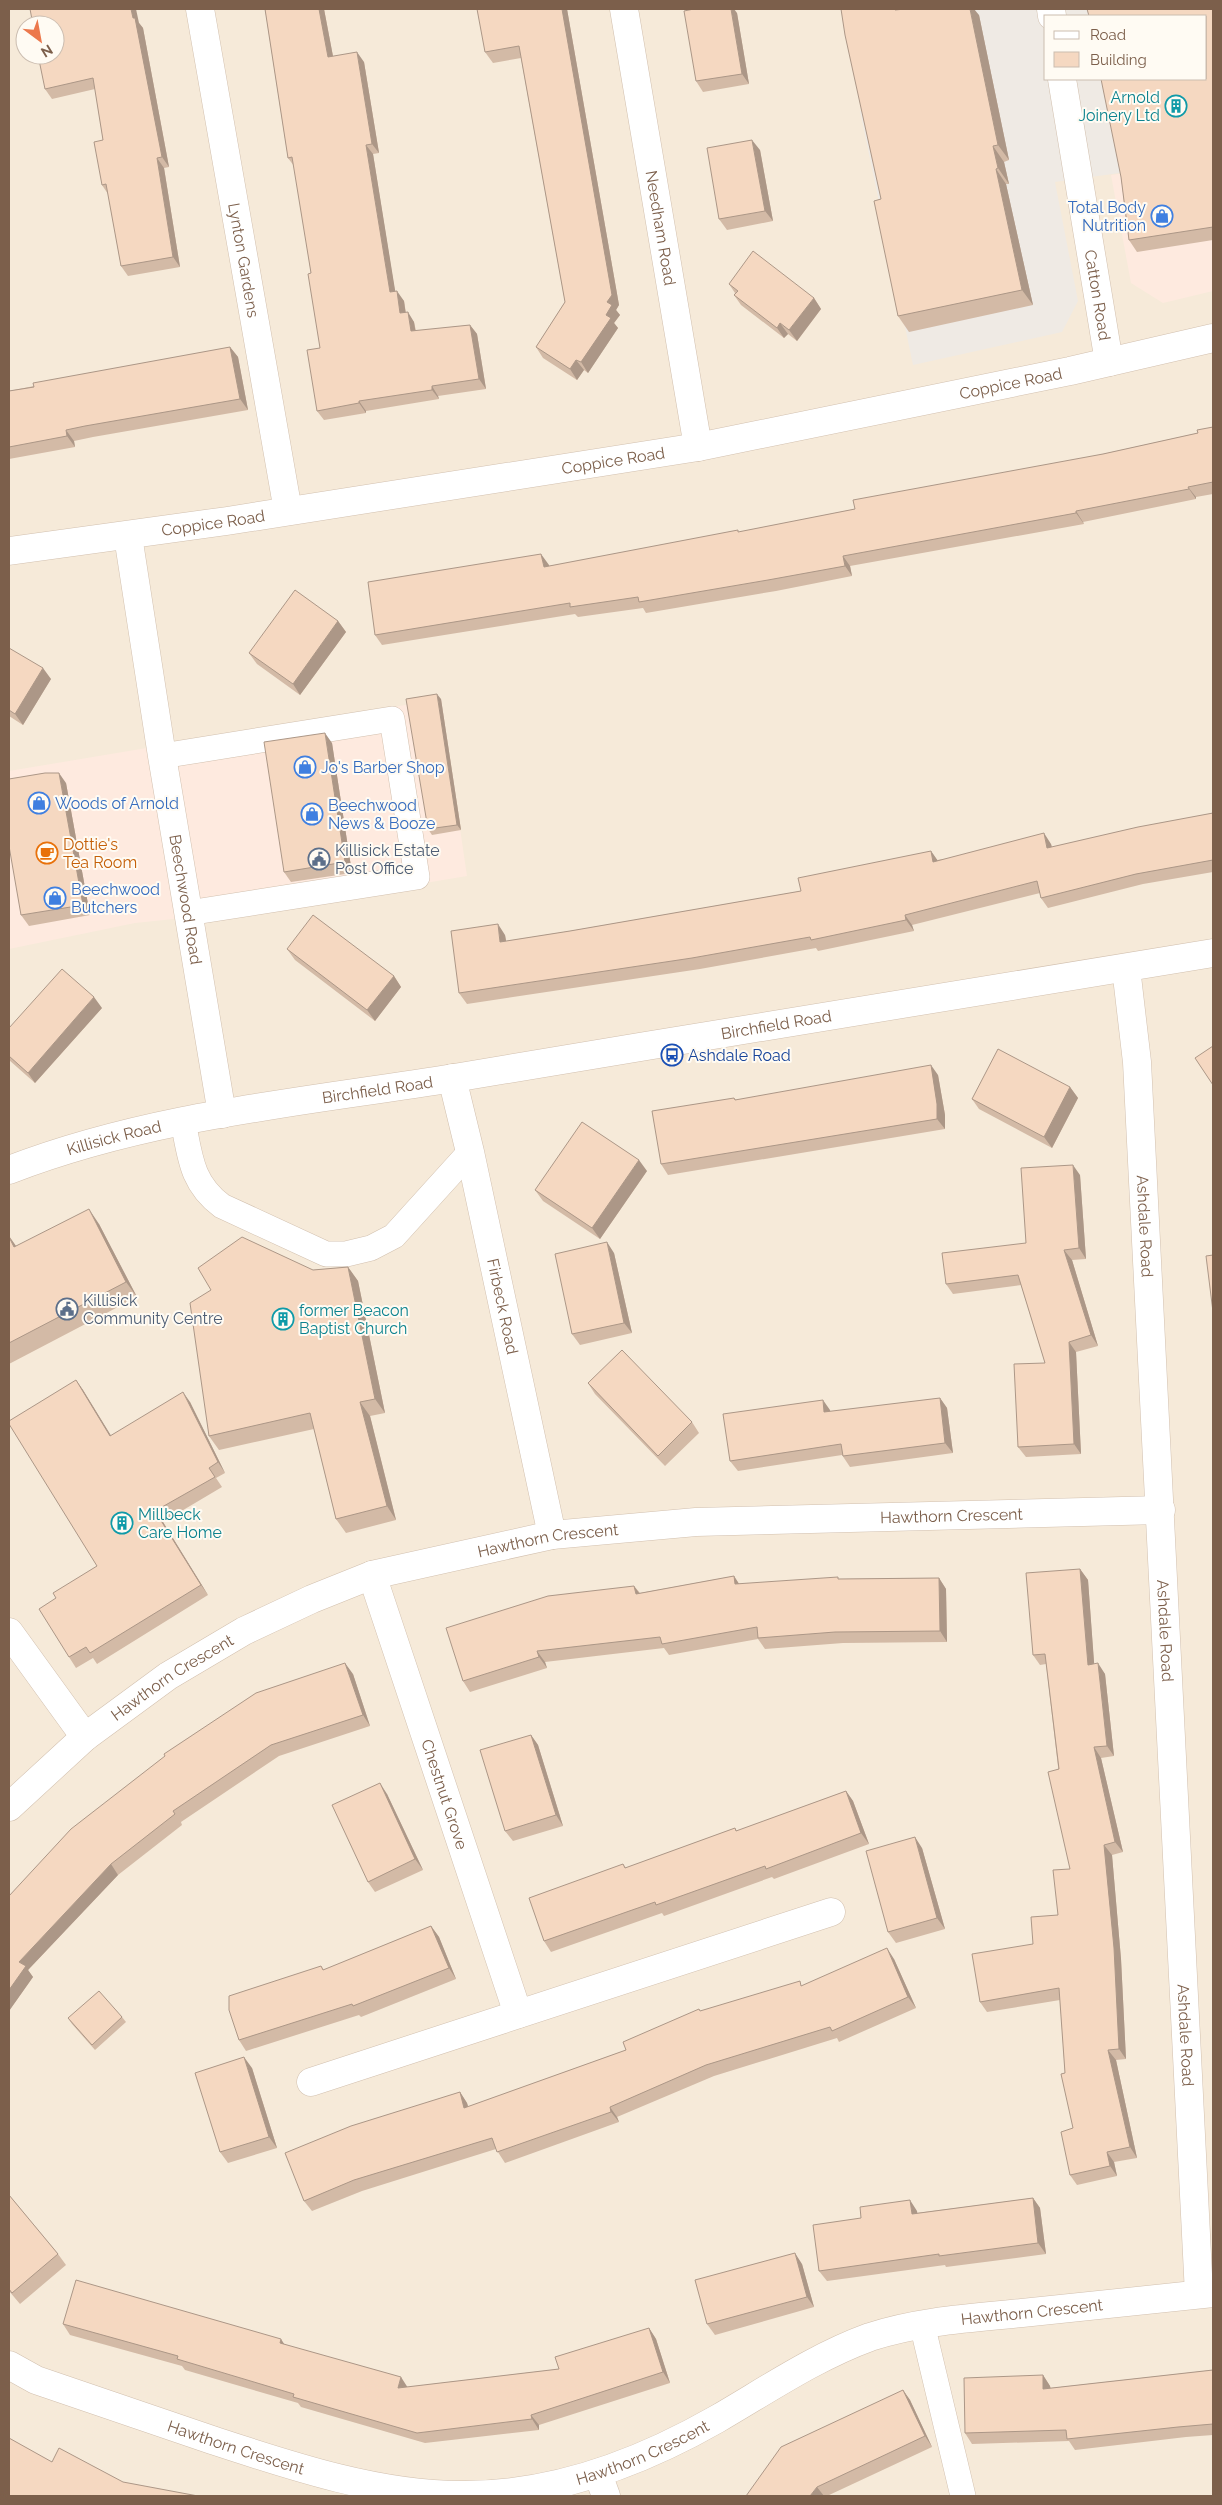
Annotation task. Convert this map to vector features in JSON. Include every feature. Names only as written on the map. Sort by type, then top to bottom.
[{"type":"street","name":"Lynton Gardens","points":[[200,9],[288,512]]},
{"type":"street","name":"Needham Road","points":[[624,9],[698,447]]},
{"type":"street","name":"Catton Road","points":[[1062,80],[1109,362]]},
{"type":"street","name":"Coppice Road","points":[[9,551],[128,536],[288,512],[698,447],[1109,362],[1213,338]]},
{"type":"street","name":"Beechwood Road","points":[[128,536],[162,756],[222,1114]]},
{"type":"street","name":"Birchfield Road","points":[[222,1114],[452,1078],[852,1010],[1213,953]]},
{"type":"street","name":"Ashdale Road","points":[[1126,968],[1138,1062],[1161,1510],[1206,2293]]},
{"type":"street","name":"Firbeck Road","points":[[452,1078],[470,1152],[552,1535]]},
{"type":"street","name":"Killisick Road","points":[[9,1170],[52,1153],[130,1131],[222,1114]]},
{"type":"street","name":"Hawthorn Crescent","points":[[9,1807],[84,1737],[168,1676],[244,1631],[312,1599],[372,1575],[552,1535],[696,1522],[1161,1510]]},
{"type":"street","name":"Chestnut Grove","points":[[372,1575],[518,2014]]},
{"type":"street","points":[[9,1632],[84,1737]]},
{"type":"street","points":[[311,2082],[831,1912]]},
{"type":"street","name":"Hawthorn Crescent","points":[[9,2365],[36,2380],[276,2461],[377,2487],[463,2496],[602,2485],[654,2453],[824,2357],[870,2338],[922,2324],[1206,2293]]},
{"type":"lane","points":[[162,756],[392,719],[416,877],[188,913]]},
{"type":"lane","points":[[183,1121],[195,1176],[211,1198],[222,1206],[326,1254],[346,1254],[371,1248],[394,1236],[470,1152]]},
{"type":"lane","points":[[922,2324],[963,2496]]},
{"type":"shaded area","points":[[9,9],[1213,9],[1213,2496],[9,2496]]},
{"type":"shaded area","points":[[849,9],[1213,9],[1213,160],[1055,182],[1078,301],[1062,332],[913,365],[860,111],[869,109]]},
{"type":"shaded area","points":[[1213,160],[1213,291],[1163,303],[1131,283],[1111,175]]},
{"type":"shaded area","points":[[441,699],[467,876],[270,909],[135,923],[9,949],[9,771]]},
{"type":"building","points":[[30,9],[131,9],[133,18],[135,18],[162,157],[157,158],[173,257],[121,266],[106,184],[102,185],[94,142],[103,140],[93,78],[45,89],[40,65],[65,65],[65,15],[31,15]]},
{"type":"building","points":[[265,9],[319,9],[328,57],[357,52],[372,144],[366,145],[390,292],[397,291],[400,313],[408,312],[411,331],[470,325],[479,379],[432,386],[432,390],[359,401],[359,403],[317,411],[307,350],[320,348],[308,274],[311,273],[292,157],[288,158]]},
{"type":"building","points":[[477,9],[562,9],[612,295],[607,302],[612,305],[606,315],[611,318],[581,362],[576,360],[570,369],[536,347],[565,302],[519,46],[485,52]]},
{"type":"building","points":[[694,9],[731,9],[742,74],[696,81],[684,11]]},
{"type":"building","points":[[841,9],[970,9],[998,145],[993,146],[998,168],[996,169],[1022,290],[898,316],[874,201],[881,199]]},
{"type":"building","points":[[1087,9],[1213,9],[1213,227],[1129,240],[1121,177],[1101,80],[1207,80],[1207,15],[1089,15]]},
{"type":"building","points":[[752,140],[765,211],[719,219],[707,148]]},
{"type":"building","points":[[753,251],[814,298],[789,330],[780,323],[777,328],[734,295],[738,291],[729,284]]},
{"type":"building","points":[[230,347],[240,399],[85,426],[66,430],[67,436],[9,447],[9,391],[34,387],[33,383]]},
{"type":"building","points":[[1213,427],[1213,482],[1188,487],[1189,489],[1076,511],[1076,513],[843,556],[845,566],[768,580],[639,602],[638,597],[570,607],[570,603],[375,635],[368,582],[541,554],[544,567],[738,530],[738,532],[855,509],[853,500],[1103,454],[1198,433],[1197,430]]},
{"type":"building","points":[[295,590],[338,621],[293,684],[249,653]]},
{"type":"building","points":[[9,648],[43,668],[15,714],[9,710]]},
{"type":"building","points":[[437,694],[457,825],[428,829],[406,699]]},
{"type":"building","points":[[325,733],[345,862],[284,872],[264,742]]},
{"type":"building","points":[[45,773],[59,773],[83,905],[21,915],[9,846],[9,779]]},
{"type":"building","points":[[1213,813],[1213,860],[1136,874],[1041,898],[1037,881],[905,915],[906,920],[811,940],[810,937],[692,958],[459,993],[451,931],[498,924],[500,942],[801,891],[798,878],[931,851],[933,862],[1044,833],[1047,848],[1138,827]]},
{"type":"building","points":[[313,915],[394,976],[367,1010],[287,949]]},
{"type":"building","points":[[62,969],[94,997],[28,1073],[9,1056],[9,1028]]},
{"type":"building","points":[[1213,1046],[1213,1085],[1195,1058]]},
{"type":"building","points":[[998,1049],[1070,1087],[1044,1137],[972,1099]]},
{"type":"building","points":[[931,1065],[937,1104],[937,1119],[661,1164],[652,1111],[734,1098],[735,1100]]},
{"type":"building","points":[[582,1122],[639,1160],[592,1228],[535,1190]]},
{"type":"building","points":[[1073,1165],[1079,1248],[1064,1250],[1091,1335],[1069,1342],[1074,1444],[1018,1447],[1014,1364],[1045,1363],[1018,1275],[946,1284],[942,1253],[1026,1243],[1021,1168]]},
{"type":"building","points":[[89,1209],[126,1282],[9,1343],[9,1237],[14,1247]]},
{"type":"building","name":"former Beacon Baptist Church","points":[[242,1237],[313,1270],[348,1267],[375,1399],[360,1402],[387,1506],[336,1519],[310,1413],[209,1436],[190,1303],[211,1290],[198,1268]]},
{"type":"building","points":[[607,1242],[624,1323],[572,1334],[555,1254]]},
{"type":"building","points":[[1213,1255],[1213,1312],[1206,1256]]},
{"type":"building","points":[[622,1350],[692,1422],[658,1456],[588,1383]]},
{"type":"building","name":"Millbeck Care Home","points":[[76,1380],[110,1436],[183,1392],[218,1462],[209,1468],[215,1477],[155,1511],[201,1585],[90,1653],[86,1647],[69,1657],[39,1609],[56,1598],[53,1593],[97,1566],[9,1424],[9,1421]]},
{"type":"building","points":[[940,1398],[945,1443],[843,1456],[841,1444],[730,1461],[723,1414],[823,1400],[824,1412]]},
{"type":"building","points":[[1080,1569],[1088,1665],[1098,1663],[1107,1746],[1094,1747],[1115,1842],[1104,1845],[1114,1948],[1119,2049],[1108,2050],[1130,2147],[1107,2152],[1110,2166],[1070,2175],[1061,2132],[1073,2128],[1061,2074],[1065,2073],[1059,1988],[980,2002],[972,1954],[1033,1944],[1031,1917],[1058,1915],[1053,1870],[1070,1869],[1048,1772],[1059,1769],[1045,1654],[1033,1655],[1026,1573]]},
{"type":"building","points":[[734,1576],[735,1584],[838,1577],[838,1579],[939,1578],[940,1631],[835,1632],[758,1638],[757,1627],[662,1644],[660,1637],[537,1651],[539,1657],[463,1681],[446,1628],[548,1596],[634,1586],[636,1594]]},
{"type":"building","points":[[345,1663],[363,1715],[271,1745],[173,1811],[175,1814],[111,1864],[19,1962],[26,1966],[9,1990],[9,1896],[71,1829],[165,1756],[164,1754],[256,1693]]},
{"type":"building","points":[[531,1735],[556,1815],[505,1831],[480,1750]]},
{"type":"building","points":[[380,1783],[415,1859],[368,1882],[332,1805]]},
{"type":"building","points":[[846,1791],[861,1833],[766,1869],[765,1866],[656,1905],[655,1902],[544,1941],[529,1898],[623,1864],[625,1868],[735,1828],[736,1831]]},
{"type":"building","points":[[915,1837],[937,1918],[888,1932],[866,1851]]},
{"type":"building","points":[[431,1926],[449,1968],[353,2006],[352,2004],[239,2040],[229,2010],[229,1996],[321,1966],[323,1970]]},
{"type":"building","points":[[887,1948],[908,1997],[832,2031],[830,2027],[706,2065],[610,2107],[611,2112],[497,2152],[492,2138],[354,2180],[304,2201],[285,2153],[351,2126],[460,2092],[464,2108],[626,2050],[623,2042],[699,2009],[700,2011],[800,1981],[801,1986]]},
{"type":"building","points":[[99,1991],[122,2017],[92,2045],[68,2018]]},
{"type":"building","points":[[244,2057],[269,2137],[220,2152],[195,2073]]},
{"type":"building","points":[[9,2195],[58,2254],[12,2293],[9,2289]]},
{"type":"building","points":[[1033,2198],[1038,2243],[939,2256],[939,2254],[819,2271],[813,2225],[861,2218],[860,2207],[910,2200],[912,2214]]},
{"type":"building","points":[[795,2253],[807,2297],[707,2324],[695,2280]]},
{"type":"building","points":[[76,2280],[281,2339],[280,2343],[401,2377],[398,2388],[559,2369],[555,2357],[649,2328],[663,2372],[531,2415],[532,2419],[417,2433],[293,2397],[294,2394],[177,2359],[178,2356],[63,2324]]},
{"type":"building","points":[[1213,2370],[1213,2424],[1067,2439],[1066,2430],[965,2433],[964,2378],[1043,2375],[1043,2389]]},
{"type":"building","points":[[903,2390],[925,2436],[817,2487],[810,2496],[746,2496],[781,2447]]},
{"type":"building","points":[[9,2438],[52,2462],[59,2448],[123,2482],[198,2496],[9,2496]]},
{"type":"place","name":"Arnold Joinery Ltd","points":[[1176,106]]},
{"type":"place","name":"Total Body Nutrition","points":[[1162,216]]},
{"type":"place","name":"Jo's Barber Shop","points":[[305,767]]},
{"type":"place","name":"Woods of Arnold","points":[[39,803]]},
{"type":"place","name":"Beechwood News & Booze","points":[[312,814]]},
{"type":"place","name":"Dottie's Tea Room","points":[[47,853]]},
{"type":"place","name":"Killisick Estate Post Office","points":[[319,859]]},
{"type":"place","name":"Beechwood Butchers","points":[[55,898]]},
{"type":"place","name":"Ashdale Road","points":[[672,1055]]},
{"type":"place","name":"Killisick Community Centre","points":[[67,1309]]},
{"type":"place","name":"former Beacon Baptist Church","points":[[283,1319]]},
{"type":"place","name":"Millbeck Care Home","points":[[122,1523]]}]
